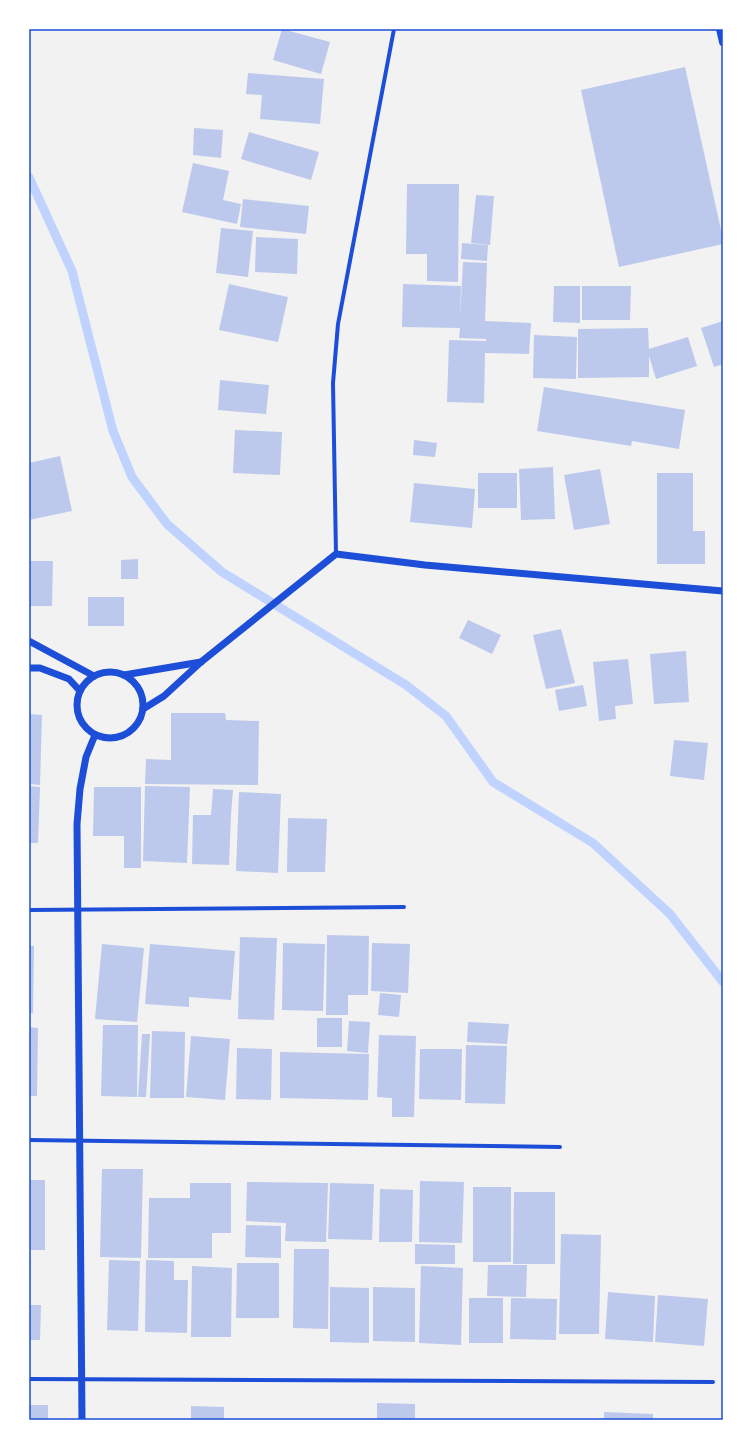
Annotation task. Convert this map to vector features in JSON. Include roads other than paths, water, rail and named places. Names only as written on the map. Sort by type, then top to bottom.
[{"type":"main road","points":[[720,29],[723,42]]},
{"type":"street","points":[[336,554],[333,383],[338,324],[394,29]]},
{"type":"street","points":[[143,709],[164,696],[201,662],[336,554],[425,565],[723,591]]},
{"type":"street","points":[[29,641],[94,676]]},
{"type":"street","points":[[124,675],[132,681],[139,690],[143,709],[141,718],[136,726],[122,736],[113,738],[95,735],[82,724],[77,708],[77,699],[80,691],[88,680],[94,676],[109,672],[124,675],[201,662]]},
{"type":"street","points":[[29,668],[40,668],[69,679],[80,691]]},
{"type":"street","points":[[82,1420],[77,824],[80,789],[86,757],[95,735]]},
{"type":"street","points":[[29,910],[404,907]]},
{"type":"street","points":[[29,1140],[560,1147]]},
{"type":"street","points":[[29,1379],[713,1382]]},
{"type":"waterway","points":[[29,177],[72,271],[113,431],[132,477],[167,524],[222,572],[406,685],[446,716],[493,782],[593,843],[670,914],[723,982]]}]
